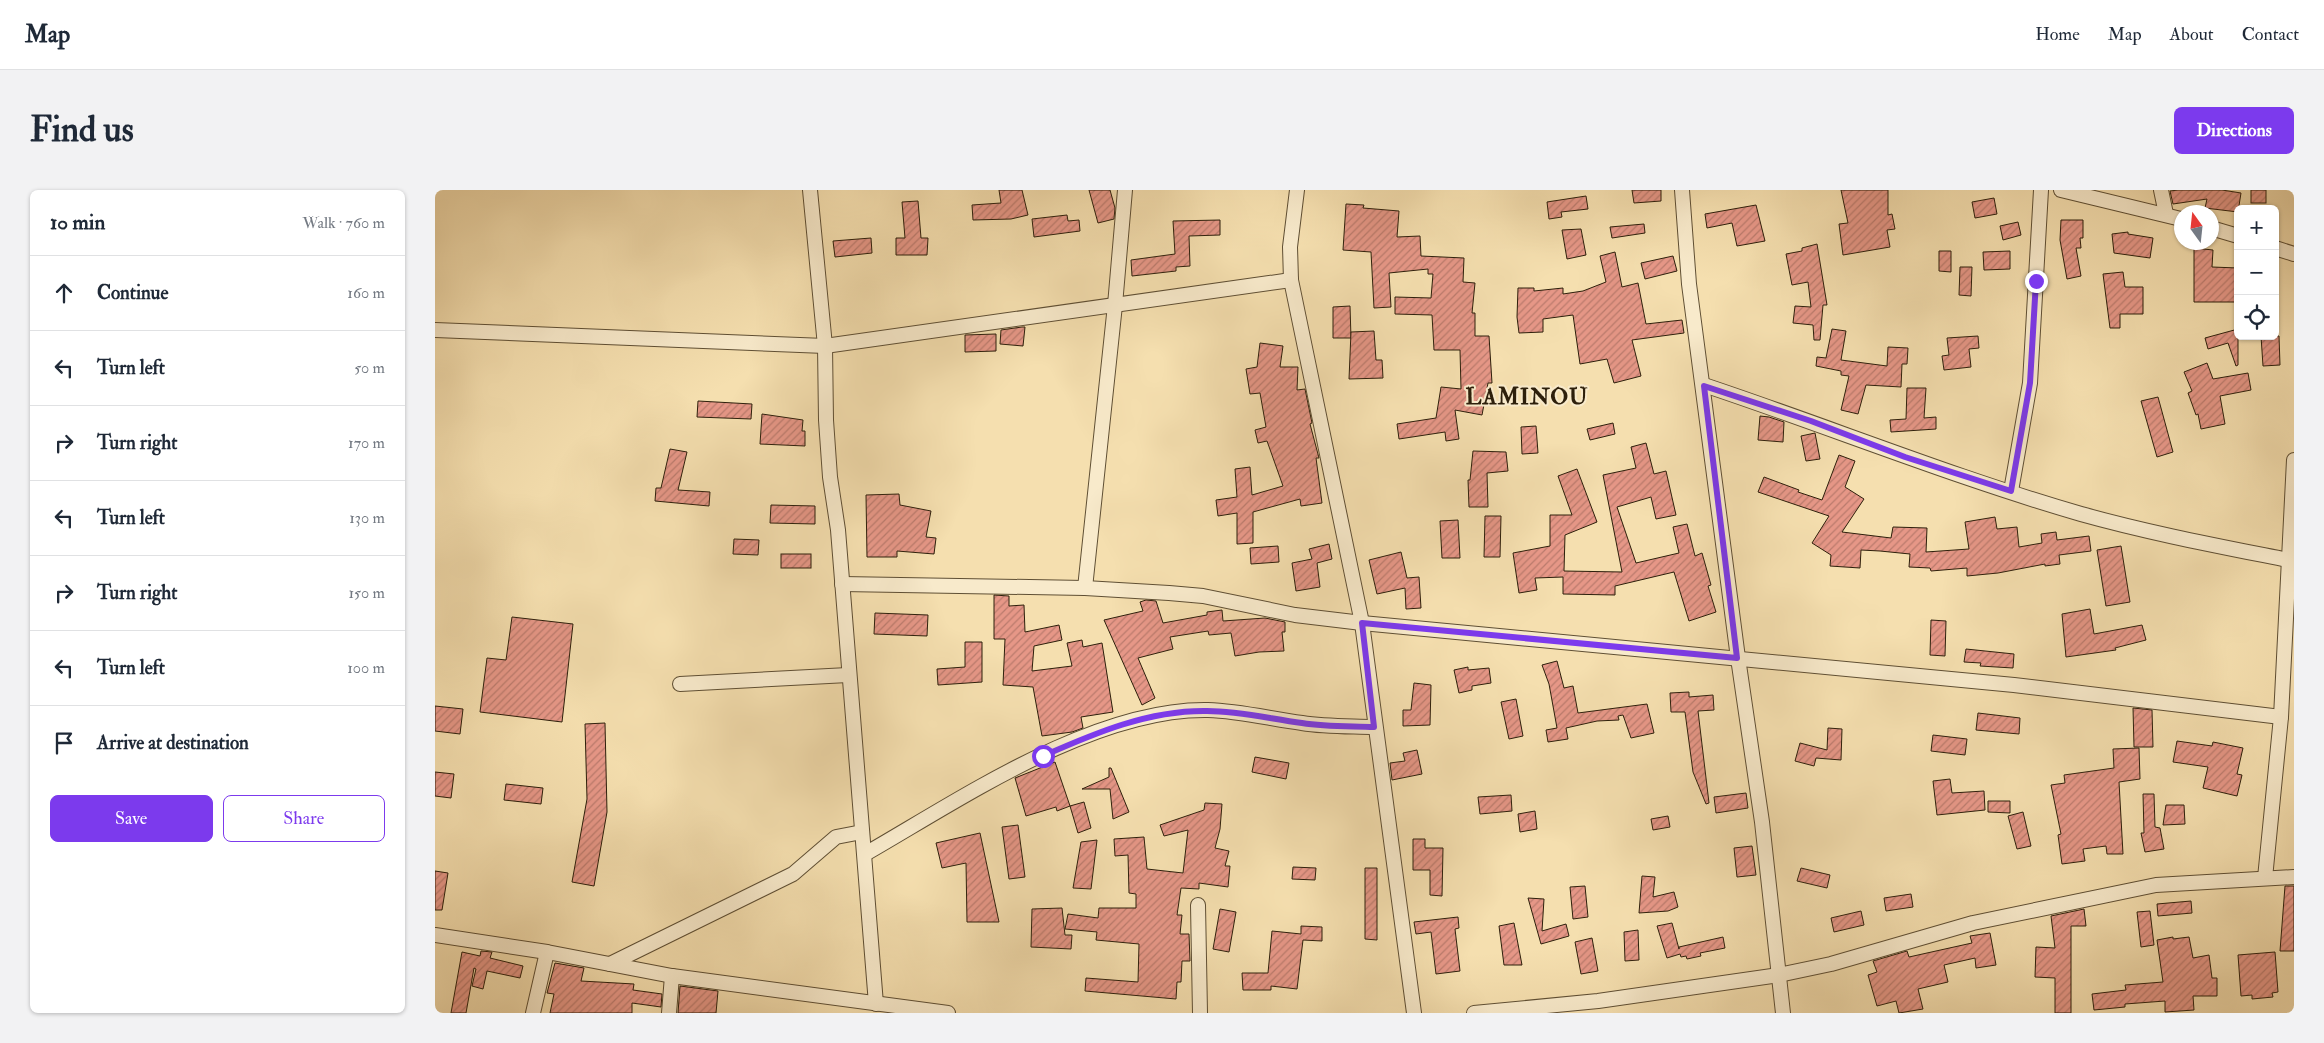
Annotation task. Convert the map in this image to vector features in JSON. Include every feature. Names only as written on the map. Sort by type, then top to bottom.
[{"type":"street","points":[[810,190],[825,346],[828,456],[842,584],[876,1004]]},
{"type":"street","points":[[1085,588],[1115,305],[1125,190]]},
{"type":"street","points":[[1297,190],[1290,247],[1291,280],[1362,623],[1374,727],[1414,1013]]},
{"type":"street","points":[[1682,190],[1689,284],[1704,386],[1737,658],[1762,822],[1783,1013]]},
{"type":"street","points":[[2011,491],[2030,383],[2041,190]]},
{"type":"street","points":[[2061,190],[2174,217]]},
{"type":"street","points":[[2161,190],[2166,214]]},
{"type":"street","points":[[2219,230],[2234,235]]},
{"type":"street","points":[[2279,249],[2294,254]]},
{"type":"street","points":[[435,330],[825,346],[1291,280]]},
{"type":"street","points":[[1704,386],[1811,421],[1905,457],[2079,513],[2149,532],[2288,560]]},
{"type":"street","points":[[2265,878],[2281,717],[2294,460]]},
{"type":"street","points":[[842,584],[1085,588],[1203,596],[1295,615],[1362,623],[2014,685],[2281,717]]},
{"type":"street","points":[[680,684],[849,675]]},
{"type":"street","points":[[865,854],[1029,763],[1096,733],[1139,720],[1208,710],[1303,724],[1374,727]]},
{"type":"street","points":[[610,964],[793,874],[836,837],[862,832]]},
{"type":"street","points":[[1474,1013],[1607,1000],[1779,975],[1831,964],[1973,924],[2156,885],[2294,877]]},
{"type":"street","points":[[1198,905],[1200,1013]]},
{"type":"street","points":[[435,934],[547,952],[672,976],[948,1013]]},
{"type":"street","points":[[533,1013],[547,952]]},
{"type":"street","points":[[669,1013],[672,976]]},
{"type":"building","points":[[999,190],[1022,190],[1028,215],[1011,219],[973,220],[972,205],[1001,203]]},
{"type":"building","points":[[1089,190],[1110,190],[1115,208],[1114,219],[1098,223]]},
{"type":"building","points":[[1632,190],[1661,190],[1661,201],[1634,203]]},
{"type":"building","points":[[1841,190],[1888,190],[1888,215],[1892,214],[1895,229],[1887,230],[1890,247],[1843,255],[1839,224],[1848,223]]},
{"type":"building","points":[[2222,190],[2241,193],[2239,205],[2234,205],[2234,212],[2219,210],[2219,205],[2206,205],[2207,199],[2173,204],[2170,191]]},
{"type":"building","points":[[2251,190],[2266,190],[2266,203],[2251,203]]},
{"type":"building","points":[[1586,196],[1588,209],[1561,212],[1562,217],[1549,219],[1547,202]]},
{"type":"building","points":[[1994,198],[1997,214],[1975,218],[1972,202]]},
{"type":"building","points":[[918,201],[921,238],[928,238],[927,255],[896,255],[896,238],[905,238],[902,202]]},
{"type":"building","points":[[1346,204],[1364,205],[1363,208],[1399,211],[1397,237],[1420,236],[1421,256],[1464,258],[1463,282],[1475,283],[1472,313],[1475,313],[1475,336],[1489,336],[1492,383],[1488,383],[1482,415],[1455,410],[1459,439],[1446,441],[1445,432],[1399,439],[1397,424],[1436,418],[1441,387],[1461,389],[1460,350],[1434,350],[1432,315],[1395,314],[1395,297],[1431,298],[1433,274],[1428,274],[1428,269],[1389,273],[1391,307],[1374,308],[1371,252],[1343,250]]},
{"type":"building","points":[[1756,205],[1765,241],[1737,246],[1732,223],[1707,228],[1705,214]]},
{"type":"building","points":[[1067,215],[1068,221],[1079,220],[1080,231],[1034,237],[1032,219]]},
{"type":"building","points":[[1220,220],[1220,235],[1189,236],[1190,266],[1176,267],[1176,271],[1132,276],[1131,260],[1175,254],[1173,221]]},
{"type":"building","points":[[2061,220],[2083,220],[2083,238],[2080,238],[2081,248],[2076,248],[2081,276],[2067,279],[2060,240]]},
{"type":"building","points":[[2018,222],[2021,235],[2003,240],[2000,226]]},
{"type":"building","points":[[1644,224],[1645,233],[1612,238],[1610,227]]},
{"type":"building","points":[[1581,229],[1586,255],[1567,259],[1562,230]]},
{"type":"building","points":[[2128,232],[2128,234],[2153,238],[2150,258],[2114,253],[2112,234]]},
{"type":"building","points":[[871,238],[872,253],[835,257],[833,241]]},
{"type":"building","points":[[1817,244],[1827,305],[1823,305],[1820,340],[1814,340],[1813,325],[1793,323],[1795,306],[1811,307],[1808,282],[1792,285],[1786,254],[1802,251],[1802,248]]},
{"type":"building","points":[[2194,250],[2213,250],[2212,267],[2234,268],[2234,302],[2194,302]]},
{"type":"building","points":[[1939,251],[1951,251],[1951,272],[1939,271]]},
{"type":"building","points":[[2010,251],[2010,269],[1984,270],[1983,252]]},
{"type":"building","points":[[1615,252],[1622,287],[1638,283],[1646,324],[1682,320],[1684,333],[1632,340],[1641,376],[1614,383],[1607,359],[1580,364],[1573,315],[1543,319],[1543,332],[1519,333],[1517,317],[1518,288],[1534,288],[1534,291],[1563,288],[1563,294],[1583,291],[1606,282],[1600,256]]},
{"type":"building","points":[[1673,256],[1677,271],[1645,279],[1641,263]]},
{"type":"building","points":[[1960,267],[1972,267],[1971,296],[1959,295]]},
{"type":"building","points":[[2123,272],[2125,287],[2143,287],[2143,314],[2120,314],[2120,328],[2110,328],[2103,274]]},
{"type":"building","points":[[1350,306],[1351,338],[1333,338],[1333,307]]},
{"type":"building","points":[[1025,327],[1023,346],[1000,344],[1001,330]]},
{"type":"building","points":[[1832,329],[1846,331],[1841,360],[1887,366],[1888,347],[1908,348],[1907,364],[1902,364],[1901,387],[1866,385],[1858,414],[1841,410],[1849,376],[1841,375],[1841,371],[1816,366],[1817,357],[1826,358]]},
{"type":"building","points":[[2234,330],[2234,340],[2238,340],[2238,365],[2236,366],[2228,343],[2208,349],[2205,338]]},
{"type":"building","points":[[1374,331],[1376,360],[1382,360],[1383,378],[1349,379],[1351,332]]},
{"type":"building","points":[[996,334],[996,351],[965,352],[965,335]]},
{"type":"building","points":[[1978,336],[1979,348],[1969,349],[1971,367],[1944,370],[1942,356],[1949,355],[1947,338]]},
{"type":"building","points":[[2279,336],[2280,365],[2263,366],[2261,340],[2279,340]]},
{"type":"building","points":[[1260,343],[1283,346],[1280,367],[1298,367],[1297,390],[1305,389],[1312,423],[1310,424],[1319,458],[1316,458],[1322,503],[1301,506],[1300,499],[1253,512],[1253,543],[1237,544],[1237,513],[1218,516],[1216,500],[1237,497],[1235,469],[1250,467],[1252,495],[1283,486],[1267,441],[1258,443],[1255,430],[1266,427],[1260,393],[1250,394],[1246,369],[1257,367]]},
{"type":"building","points":[[2207,363],[2213,379],[2248,373],[2251,390],[2220,396],[2225,424],[2201,429],[2198,414],[2196,415],[2188,393],[2192,391],[2184,372]]},
{"type":"building","points":[[1907,388],[1926,388],[1924,418],[1936,417],[1936,429],[1891,432],[1890,420],[1906,419]]},
{"type":"building","points":[[2158,397],[2173,452],[2157,457],[2141,401]]},
{"type":"building","points":[[698,401],[752,404],[751,419],[697,417]]},
{"type":"building","points":[[762,414],[803,420],[802,431],[805,431],[805,446],[760,444]]},
{"type":"building","points":[[1760,416],[1784,422],[1783,442],[1758,440]]},
{"type":"building","points":[[1613,423],[1615,434],[1590,440],[1587,429]]},
{"type":"building","points":[[1536,426],[1538,453],[1522,454],[1521,427]]},
{"type":"building","points":[[1815,433],[1820,459],[1806,461],[1801,436]]},
{"type":"building","points":[[1646,443],[1654,474],[1666,471],[1676,515],[1656,519],[1651,497],[1617,507],[1636,563],[1679,553],[1673,527],[1687,524],[1695,556],[1702,553],[1711,585],[1708,586],[1716,612],[1689,621],[1674,572],[1615,586],[1615,595],[1563,594],[1563,577],[1535,578],[1537,590],[1519,593],[1513,553],[1550,546],[1550,515],[1572,515],[1558,476],[1577,469],[1597,522],[1565,535],[1564,571],[1622,572],[1603,475],[1636,468],[1631,447]]},
{"type":"building","points":[[670,449],[687,452],[678,490],[710,492],[709,506],[655,501],[656,488],[661,488]]},
{"type":"building","points":[[1473,451],[1506,452],[1508,471],[1487,473],[1488,507],[1469,507],[1468,480],[1470,480]]},
{"type":"building","points":[[1839,455],[1855,461],[1845,487],[1864,499],[1842,532],[1891,538],[1893,527],[1927,528],[1926,552],[1969,549],[1965,522],[1995,517],[1997,529],[2017,527],[2019,547],[2042,543],[2041,534],[2056,532],[2057,540],[2089,536],[2091,551],[2059,555],[2060,564],[2045,566],[2045,564],[1998,573],[1967,576],[1967,568],[1931,571],[1930,568],[1909,567],[1910,554],[1880,551],[1861,550],[1860,568],[1830,566],[1831,555],[1812,543],[1829,516],[1758,492],[1764,477],[1822,500]]},
{"type":"building","points":[[899,494],[900,505],[931,511],[926,537],[936,538],[934,554],[897,551],[897,557],[867,557],[866,495]]},
{"type":"building","points":[[771,505],[815,506],[815,524],[770,523]]},
{"type":"building","points":[[1485,516],[1501,516],[1500,557],[1484,557]]},
{"type":"building","points":[[1458,520],[1460,558],[1442,558],[1440,521]]},
{"type":"building","points":[[734,539],[759,540],[758,555],[733,554]]},
{"type":"building","points":[[1329,544],[1332,559],[1317,563],[1320,587],[1296,591],[1292,563],[1312,559],[1309,549]]},
{"type":"building","points":[[1278,546],[1279,562],[1251,564],[1250,548]]},
{"type":"building","points":[[2121,546],[2130,602],[2106,606],[2097,550]]},
{"type":"building","points":[[1401,552],[1407,578],[1419,577],[1421,608],[1406,609],[1405,588],[1377,594],[1369,560]]},
{"type":"building","points":[[781,554],[811,554],[811,568],[781,568]]},
{"type":"building","points":[[994,595],[1009,596],[1009,606],[1024,605],[1025,632],[1059,625],[1062,640],[1034,646],[1032,671],[1072,666],[1067,643],[1082,640],[1083,647],[1102,643],[1113,712],[1081,717],[1083,728],[1072,732],[1042,736],[1033,687],[1003,685],[1005,639],[994,639]]},
{"type":"building","points":[[1146,600],[1156,601],[1163,623],[1207,615],[1207,612],[1222,610],[1223,621],[1265,618],[1285,622],[1285,632],[1282,632],[1284,651],[1259,652],[1235,656],[1231,633],[1209,635],[1208,631],[1170,637],[1173,649],[1138,658],[1155,698],[1142,705],[1104,620],[1143,611],[1140,602]]},
{"type":"building","points":[[2090,609],[2094,634],[2142,625],[2146,640],[2115,648],[2116,650],[2066,657],[2062,614]]},
{"type":"building","points":[[875,613],[928,615],[927,636],[874,634]]},
{"type":"building","points":[[512,617],[573,624],[562,722],[480,712],[487,658],[506,660]]},
{"type":"building","points":[[1931,620],[1946,621],[1945,656],[1930,655]]},
{"type":"building","points":[[965,642],[982,642],[982,682],[938,685],[937,669],[965,667]]},
{"type":"building","points":[[1966,649],[2014,654],[2013,668],[1980,666],[1981,663],[1964,662]]},
{"type":"building","points":[[1557,661],[1564,688],[1573,686],[1578,713],[1647,704],[1654,733],[1631,738],[1623,715],[1618,716],[1619,720],[1597,721],[1566,728],[1568,739],[1548,742],[1546,730],[1557,728],[1549,684],[1542,665]]},
{"type":"building","points":[[1468,667],[1468,670],[1489,668],[1491,683],[1472,686],[1472,690],[1459,693],[1454,670]]},
{"type":"building","points":[[1414,683],[1431,685],[1430,725],[1403,726],[1403,710],[1411,710]]},
{"type":"building","points":[[1689,692],[1689,697],[1713,695],[1714,710],[1698,711],[1709,803],[1706,804],[1693,772],[1685,712],[1671,712],[1670,693]]},
{"type":"building","points":[[1516,699],[1523,736],[1509,739],[1501,702]]},
{"type":"building","points":[[435,706],[463,709],[460,734],[435,731]]},
{"type":"building","points":[[2133,708],[2152,710],[2153,747],[2134,747]]},
{"type":"building","points":[[1978,713],[2020,718],[2019,734],[1976,730]]},
{"type":"building","points":[[605,723],[607,812],[594,886],[572,882],[587,799],[585,724]]},
{"type":"building","points":[[1828,728],[1842,729],[1841,760],[1816,758],[1814,766],[1795,761],[1800,743],[1827,750]]},
{"type":"building","points":[[1933,735],[1967,739],[1965,755],[1931,751]]},
{"type":"building","points":[[2177,741],[2212,746],[2213,742],[2243,748],[2237,774],[2242,775],[2237,796],[2203,788],[2208,767],[2173,762]]},
{"type":"building","points":[[2139,748],[2140,779],[2119,782],[2123,854],[2107,854],[2106,846],[2083,849],[2085,861],[2062,864],[2058,835],[2061,834],[2051,785],[2065,783],[2064,775],[2114,768],[2113,749]]},
{"type":"building","points":[[1417,750],[1422,774],[1392,780],[1390,763],[1405,761],[1403,753]]},
{"type":"building","points":[[1255,757],[1289,763],[1286,779],[1252,772]]},
{"type":"building","points":[[1055,762],[1070,806],[1057,811],[1056,807],[1026,816],[1015,778]]},
{"type":"building","points":[[1109,768],[1111,768],[1129,812],[1113,819],[1110,789],[1082,789],[1109,777]]},
{"type":"building","points":[[435,772],[454,774],[451,798],[435,796]]},
{"type":"building","points":[[1950,779],[1952,793],[1984,791],[1985,810],[1937,815],[1933,781]]},
{"type":"building","points":[[506,784],[543,788],[541,804],[504,800]]},
{"type":"building","points":[[1746,793],[1748,808],[1716,813],[1714,797]]},
{"type":"building","points":[[2143,794],[2154,794],[2155,827],[2160,828],[2164,849],[2145,852],[2141,833],[2144,833]]},
{"type":"building","points":[[1511,795],[1512,811],[1480,814],[1478,797]]},
{"type":"building","points":[[1988,801],[2010,801],[2010,813],[1988,812]]},
{"type":"building","points":[[1084,802],[1091,828],[1078,833],[1070,806]]},
{"type":"building","points":[[1205,803],[1222,804],[1220,829],[1215,848],[1229,851],[1225,866],[1230,866],[1228,887],[1199,883],[1199,889],[1181,888],[1177,915],[1182,915],[1180,934],[1189,934],[1190,961],[1182,961],[1181,982],[1177,982],[1176,999],[1085,991],[1086,978],[1138,982],[1139,944],[1096,940],[1097,932],[1065,929],[1068,914],[1098,918],[1099,908],[1136,908],[1136,894],[1129,893],[1128,855],[1115,856],[1114,839],[1144,837],[1147,869],[1183,873],[1188,830],[1164,836],[1160,825],[1204,810]]},
{"type":"building","points":[[2166,805],[2184,805],[2185,824],[2163,825]]},
{"type":"building","points":[[1535,811],[1537,829],[1520,832],[1518,814]]},
{"type":"building","points":[[2023,812],[2031,846],[2017,849],[2008,816]]},
{"type":"building","points":[[1668,816],[1670,827],[1653,830],[1651,819]]},
{"type":"building","points":[[1018,825],[1025,877],[1009,879],[1002,827]]},
{"type":"building","points":[[980,833],[999,922],[967,922],[966,863],[942,868],[936,843]]},
{"type":"building","points":[[1413,839],[1425,839],[1425,848],[1443,848],[1442,896],[1430,895],[1430,870],[1413,870]]},
{"type":"building","points":[[1097,840],[1091,889],[1073,888],[1081,842]]},
{"type":"building","points":[[1752,846],[1756,875],[1737,877],[1734,848]]},
{"type":"building","points":[[1293,867],[1316,868],[1315,880],[1292,879]]},
{"type":"building","points":[[1365,868],[1377,868],[1377,940],[1365,939]]},
{"type":"building","points":[[1801,868],[1830,875],[1827,888],[1797,881]]},
{"type":"building","points":[[435,871],[448,873],[442,910],[435,910]]},
{"type":"building","points":[[1642,876],[1655,877],[1653,897],[1674,892],[1678,907],[1668,911],[1639,913]]},
{"type":"building","points":[[1585,886],[1588,917],[1573,919],[1570,887]]},
{"type":"building","points":[[2285,886],[2294,886],[2294,951],[2280,951]]},
{"type":"building","points":[[1911,894],[1913,907],[1886,911],[1884,898]]},
{"type":"building","points":[[1528,898],[1544,899],[1542,931],[1566,924],[1569,936],[1541,944]]},
{"type":"building","points":[[2191,901],[2192,913],[2158,916],[2157,904]]},
{"type":"building","points":[[1062,908],[1065,935],[1072,935],[1071,949],[1031,947],[1032,909]]},
{"type":"building","points":[[1220,909],[1236,912],[1229,952],[1213,949]]},
{"type":"building","points":[[2084,909],[2086,926],[2071,926],[2071,1013],[2055,1013],[2055,978],[2035,977],[2036,947],[2055,948],[2051,916]]},
{"type":"building","points":[[1861,911],[1864,925],[1834,932],[1831,918]]},
{"type":"building","points":[[2150,911],[2154,945],[2141,947],[2137,912]]},
{"type":"building","points":[[1458,917],[1459,928],[1455,929],[1460,971],[1436,974],[1431,932],[1416,934],[1414,922]]},
{"type":"building","points":[[1514,923],[1522,965],[1504,965],[1499,926]]},
{"type":"building","points":[[1672,923],[1679,949],[1679,947],[1723,937],[1725,948],[1700,953],[1701,956],[1687,959],[1686,956],[1681,957],[1680,954],[1667,958],[1657,926]]},
{"type":"building","points":[[1301,926],[1322,927],[1322,941],[1303,940],[1297,989],[1271,986],[1271,990],[1243,990],[1242,973],[1268,973],[1272,931],[1301,934]]},
{"type":"building","points":[[1638,930],[1639,960],[1625,961],[1624,932]]},
{"type":"building","points":[[1990,933],[1996,965],[1976,968],[1975,958],[1944,965],[1948,982],[1918,989],[1923,1009],[1899,1013],[1896,1001],[1877,1006],[1868,975],[1877,972],[1873,961],[1907,951],[1909,957],[1972,943],[1970,936]]},
{"type":"building","points":[[2173,937],[2173,939],[2189,937],[2193,958],[2209,955],[2212,978],[2217,978],[2217,996],[2193,996],[2194,1010],[2165,1012],[2165,1001],[2125,1004],[2125,1007],[2094,1010],[2092,994],[2126,990],[2125,985],[2163,982],[2157,940]]},
{"type":"building","points":[[1592,938],[1598,971],[1581,974],[1575,942]]},
{"type":"building","points":[[481,951],[492,952],[490,958],[523,966],[520,978],[487,971],[483,989],[472,986],[476,969],[474,968],[466,1013],[451,1013],[462,952],[480,956]]},
{"type":"building","points":[[2275,952],[2278,992],[2272,993],[2273,997],[2252,999],[2252,995],[2241,996],[2238,955]]},
{"type":"building","points":[[555,963],[584,968],[581,981],[634,984],[633,990],[662,994],[661,1007],[632,1003],[632,1013],[550,1013],[554,994],[547,993]]},
{"type":"building","points":[[680,986],[718,991],[716,1013],[678,1013]]},
{"type":"district","name":"LAMINOU","points":[[1527,396]]},
{"type":"route","points":[[1043,756],[1114,726],[1147,718],[1208,710],[1287,720],[1303,724],[1374,727],[1362,623],[1737,658],[1704,386],[1811,421],[1905,457],[2011,491],[2030,383],[2036,281]]}]
